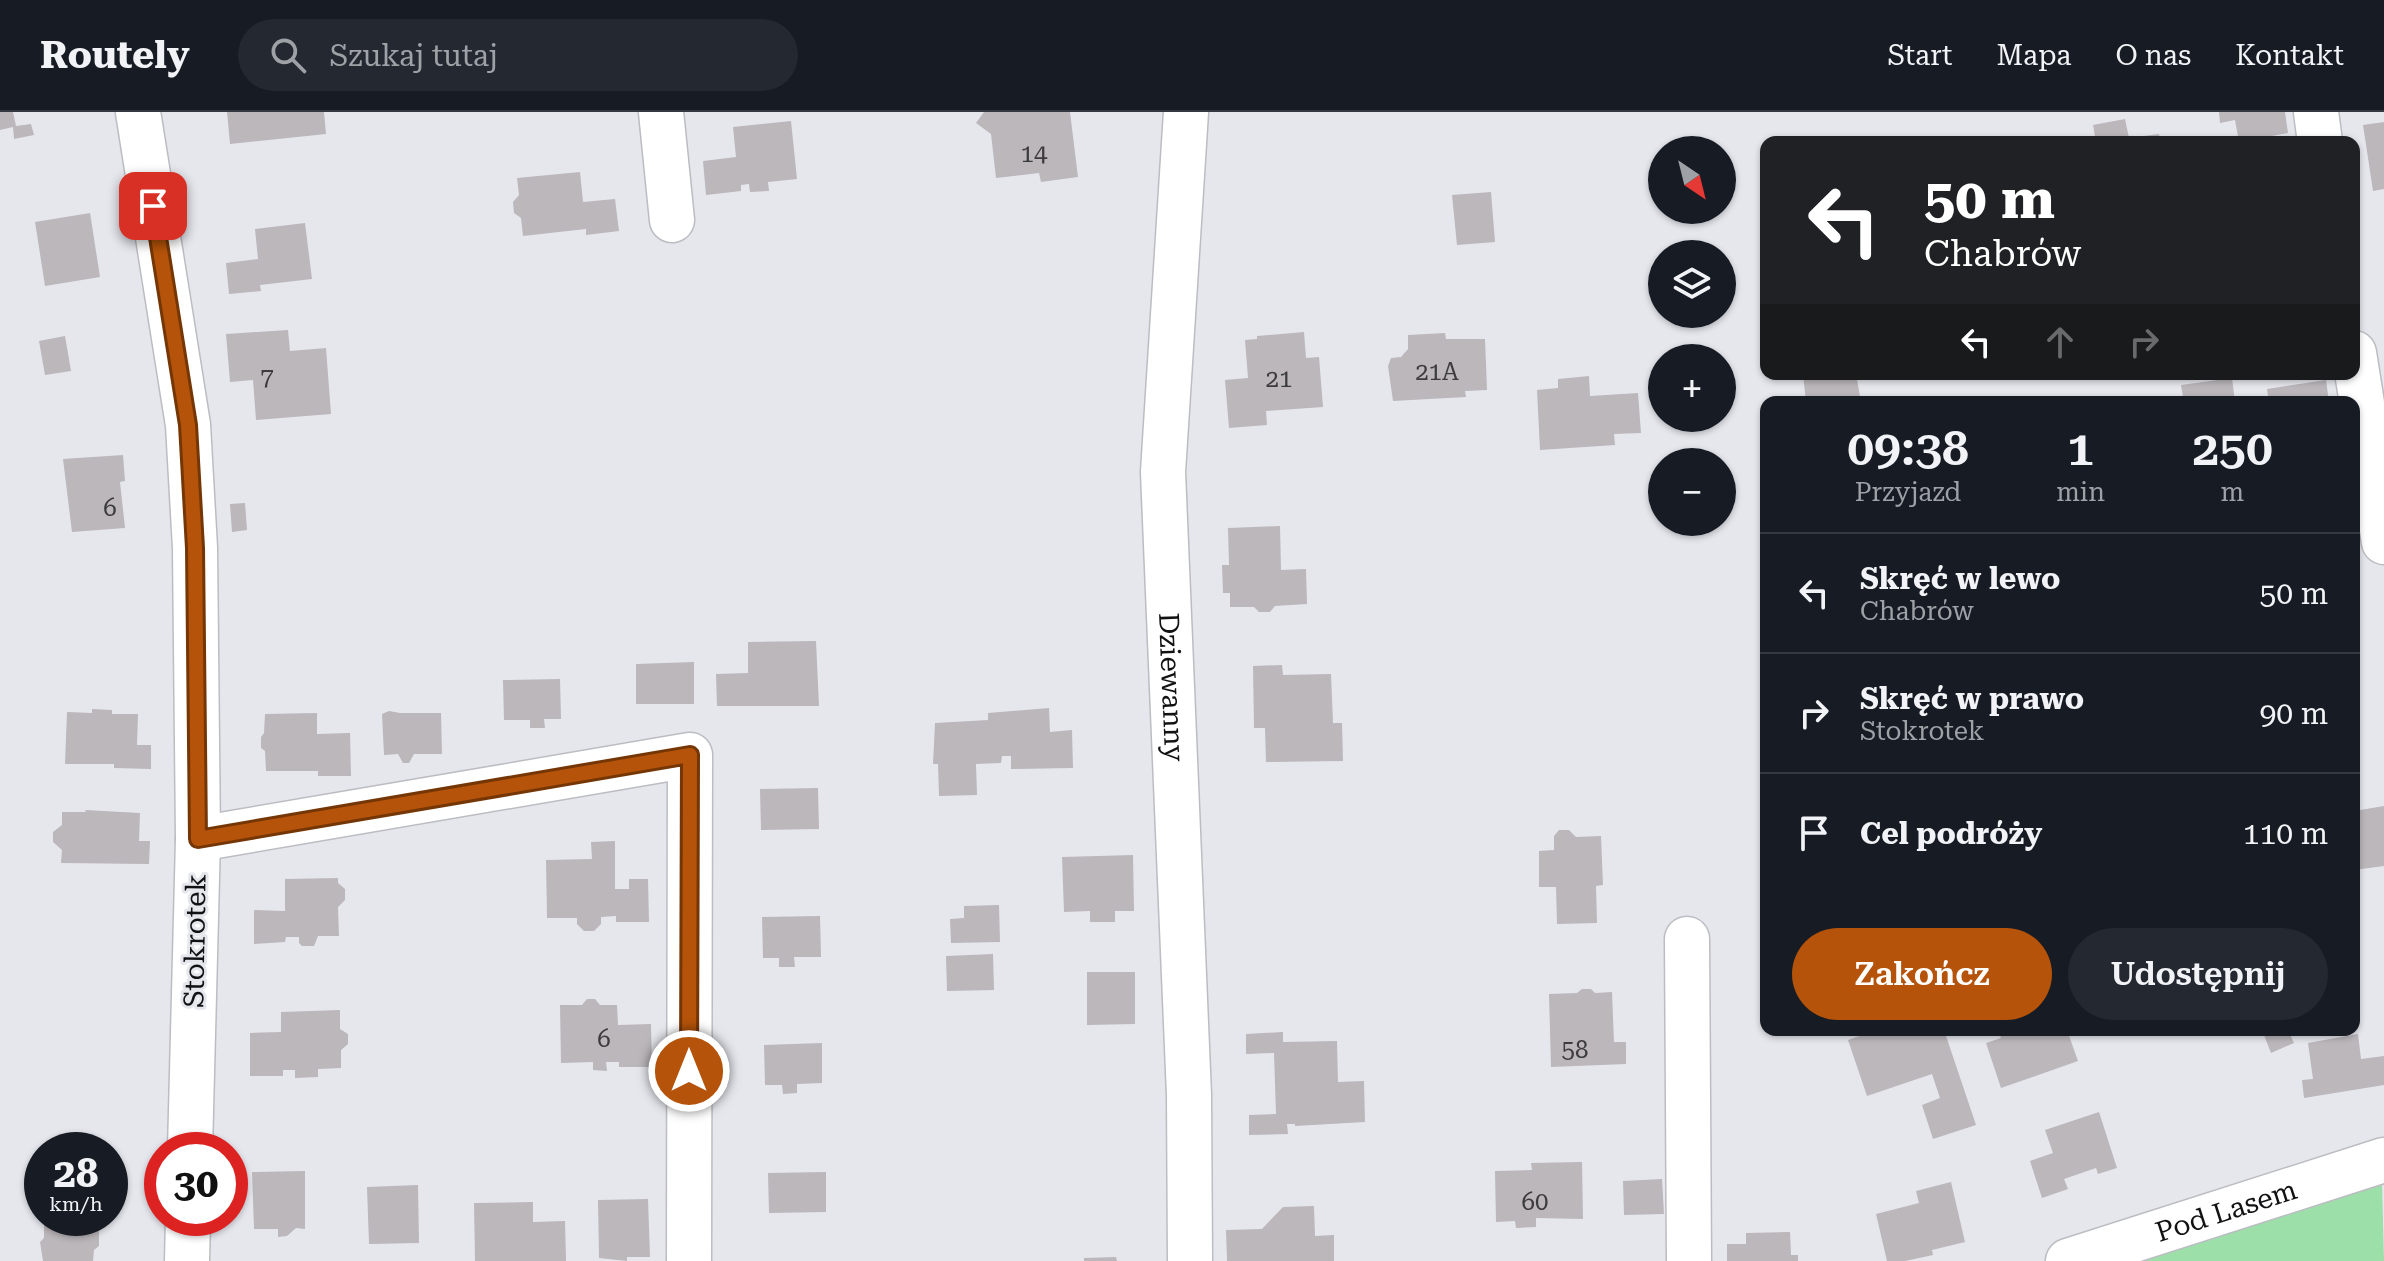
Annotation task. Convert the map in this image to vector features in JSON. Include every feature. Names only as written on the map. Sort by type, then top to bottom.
[{"type":"street","name":"Stokrotek","points":[[138,112],[188,425],[195,548],[198,839],[190,1132]]},
{"type":"street","points":[[661,112],[672,220]]},
{"type":"street","name":"Dziewanny","points":[[1186,112],[1163,472],[1189,1095],[1190,1261]]},
{"type":"street","points":[[2316,112],[2319,136]]},
{"type":"street","points":[[2358,380],[2384,542]]},
{"type":"street","points":[[198,839],[690,755],[689,1261]]},
{"type":"street","points":[[1687,939],[1689,1261]]},
{"type":"street","name":"Pod Lasem","points":[[2068,1261],[2384,1160]]},
{"type":"street","points":[[187,1261],[188,1236]]},
{"type":"green space","points":[[2382,1184],[2384,1261],[2143,1261]]},
{"type":"building","points":[[0,112],[13,112],[16,126],[31,124],[34,135],[14,139],[13,127],[0,130]]},
{"type":"building","points":[[227,112],[324,112],[326,134],[230,144]]},
{"type":"building","points":[[984,112],[1070,112],[1078,177],[1041,182],[1039,173],[996,178],[991,134],[976,123]]},
{"type":"building","points":[[2219,112],[2285,112],[2288,133],[2238,136],[2235,120],[2220,123]]},
{"type":"building","points":[[2125,119],[2129,136],[2095,136],[2093,125]]},
{"type":"building","points":[[791,121],[797,179],[768,182],[769,191],[750,192],[749,184],[741,185],[741,191],[706,195],[703,161],[736,157],[733,127]]},
{"type":"building","points":[[2384,122],[2384,189],[2373,191],[2363,125]]},
{"type":"building","points":[[580,172],[583,202],[615,199],[619,231],[586,235],[586,229],[523,236],[521,218],[514,213],[513,202],[519,195],[517,178]]},
{"type":"building","points":[[1491,192],[1495,242],[1457,245],[1452,195]]},
{"type":"building","points":[[90,213],[100,277],[45,286],[35,222]]},
{"type":"building","points":[[305,223],[312,279],[260,285],[261,291],[229,294],[226,263],[258,259],[255,229]]},
{"type":"building","points":[[288,330],[290,351],[326,348],[331,414],[256,420],[253,380],[230,382],[226,334]]},
{"type":"building","points":[[1304,332],[1306,358],[1319,357],[1323,407],[1266,411],[1267,425],[1229,428],[1225,380],[1248,378],[1245,340]]},
{"type":"building","points":[[1445,333],[1446,339],[1485,339],[1487,390],[1465,391],[1466,397],[1393,401],[1388,366],[1391,358],[1401,357],[1408,349],[1408,335]]},
{"type":"building","points":[[65,336],[71,371],[45,375],[39,341]]},
{"type":"building","points":[[1589,376],[1590,396],[1638,393],[1641,433],[1614,434],[1615,445],[1540,450],[1537,390],[1558,388],[1558,379]]},
{"type":"building","points":[[1804,380],[1857,380],[1860,396],[1805,396]]},
{"type":"building","points":[[2232,380],[2234,396],[2183,396],[2181,385]]},
{"type":"building","points":[[2326,380],[2328,396],[2268,396],[2267,389]]},
{"type":"building","points":[[123,455],[125,481],[120,482],[125,528],[72,532],[63,459]]},
{"type":"building","points":[[245,503],[247,530],[232,532],[230,504]]},
{"type":"building","points":[[1280,526],[1281,570],[1306,569],[1307,604],[1275,606],[1270,612],[1259,612],[1254,607],[1230,607],[1230,593],[1223,593],[1222,565],[1229,565],[1228,528]]},
{"type":"building","points":[[816,641],[819,706],[717,706],[716,674],[748,673],[748,642]]},
{"type":"building","points":[[694,662],[694,704],[636,704],[636,664]]},
{"type":"building","points":[[1282,665],[1283,675],[1331,674],[1333,723],[1342,723],[1343,761],[1266,762],[1265,728],[1254,728],[1253,666]]},
{"type":"building","points":[[560,679],[561,719],[544,719],[545,728],[530,728],[530,720],[504,720],[503,680]]},
{"type":"building","points":[[1049,708],[1050,732],[1072,730],[1073,768],[1011,769],[1011,756],[1002,756],[1001,763],[976,764],[977,795],[939,796],[938,764],[933,764],[935,723],[988,720],[988,713]]},
{"type":"building","points":[[92,709],[112,710],[112,714],[138,714],[137,745],[151,745],[151,769],[114,768],[114,764],[65,764],[67,712],[92,713]]},
{"type":"building","points":[[389,711],[441,713],[442,754],[414,754],[409,763],[403,763],[398,754],[384,755],[382,714]]},
{"type":"building","points":[[317,713],[317,734],[350,733],[351,776],[318,776],[318,771],[266,771],[265,751],[261,748],[265,714]]},
{"type":"building","points":[[818,788],[819,829],[761,830],[760,789]]},
{"type":"building","points":[[2384,806],[2384,866],[2360,869],[2360,810]]},
{"type":"building","points":[[62,812],[140,813],[139,841],[150,841],[149,864],[61,863],[62,850],[53,842],[53,832],[62,825]]},
{"type":"building","points":[[1559,830],[1569,830],[1576,837],[1601,836],[1603,885],[1596,886],[1597,923],[1557,924],[1556,887],[1539,887],[1539,851],[1554,850],[1554,836]]},
{"type":"building","points":[[615,841],[615,889],[629,889],[629,879],[648,879],[649,922],[616,922],[616,916],[601,917],[601,924],[594,931],[584,931],[577,924],[577,918],[547,918],[546,860],[592,859],[591,842]]},
{"type":"building","points":[[1133,855],[1134,911],[1115,911],[1115,922],[1090,922],[1090,911],[1064,912],[1062,857]]},
{"type":"building","points":[[338,878],[338,883],[345,889],[345,900],[338,907],[339,936],[318,936],[314,946],[302,946],[299,937],[286,937],[285,942],[254,944],[254,910],[285,911],[285,879]]},
{"type":"building","points":[[999,905],[1000,942],[951,943],[950,919],[964,918],[964,906]]},
{"type":"building","points":[[820,916],[821,957],[794,957],[795,967],[779,967],[779,958],[763,958],[762,917]]},
{"type":"building","points":[[993,954],[994,990],[947,991],[946,956]]},
{"type":"building","points":[[1087,972],[1135,972],[1135,1024],[1087,1025]]},
{"type":"building","points":[[1582,989],[1591,989],[1595,993],[1612,992],[1614,1042],[1626,1042],[1626,1064],[1551,1067],[1549,994],[1577,993]]},
{"type":"building","points":[[587,999],[595,999],[600,1005],[617,1005],[618,1025],[651,1024],[652,1067],[619,1067],[619,1062],[606,1062],[607,1071],[593,1070],[593,1062],[561,1063],[560,1005],[582,1005]]},
{"type":"building","points":[[340,1010],[340,1029],[348,1034],[348,1044],[341,1050],[341,1068],[318,1069],[318,1077],[295,1078],[295,1070],[283,1070],[283,1076],[250,1076],[250,1033],[281,1032],[281,1012]]},
{"type":"building","points":[[1283,1032],[1283,1042],[1337,1041],[1338,1082],[1364,1081],[1365,1122],[1287,1124],[1288,1134],[1249,1135],[1249,1115],[1276,1114],[1274,1053],[1246,1054],[1246,1034]]},
{"type":"building","points":[[1860,1036],[1946,1036],[1976,1125],[1933,1139],[1922,1105],[1940,1098],[1932,1074],[1867,1096],[1848,1040]]},
{"type":"building","points":[[2069,1036],[2078,1061],[2001,1088],[1986,1043],[2001,1038]]},
{"type":"building","points":[[2264,1036],[2291,1036],[2294,1043],[2271,1053]]},
{"type":"building","points":[[2358,1036],[2361,1059],[2384,1056],[2384,1085],[2304,1098],[2302,1080],[2313,1079],[2308,1043]]},
{"type":"building","points":[[822,1043],[822,1083],[797,1084],[797,1093],[783,1094],[782,1085],[765,1085],[764,1045]]},
{"type":"building","points":[[2099,1112],[2117,1168],[2098,1174],[2096,1168],[2064,1179],[2068,1189],[2042,1198],[2030,1161],[2053,1153],[2045,1130]]},
{"type":"building","points":[[1582,1162],[1583,1219],[1536,1218],[1536,1227],[1516,1228],[1515,1221],[1496,1222],[1495,1171],[1532,1170],[1531,1163]]},
{"type":"building","points":[[305,1171],[305,1229],[296,1228],[287,1236],[278,1237],[278,1229],[254,1229],[252,1172]]},
{"type":"building","points":[[826,1172],[826,1212],[769,1213],[768,1173]]},
{"type":"building","points":[[1662,1179],[1664,1214],[1624,1215],[1623,1181]]},
{"type":"building","points":[[1951,1182],[1965,1242],[1932,1250],[1933,1255],[1887,1261],[1876,1214],[1919,1203],[1916,1191]]},
{"type":"building","points":[[418,1185],[419,1243],[369,1244],[367,1187]]},
{"type":"building","points":[[648,1199],[650,1257],[627,1257],[627,1261],[599,1258],[598,1200]]},
{"type":"building","points":[[533,1202],[533,1222],[565,1221],[566,1261],[475,1261],[474,1203]]},
{"type":"building","points":[[1314,1206],[1315,1236],[1334,1235],[1334,1261],[1227,1261],[1226,1230],[1262,1229],[1283,1207]]},
{"type":"building","points":[[1790,1232],[1791,1255],[1798,1255],[1798,1261],[1727,1261],[1727,1244],[1746,1244],[1746,1233]]},
{"type":"building","points":[[99,1236],[99,1246],[94,1250],[93,1261],[43,1261],[40,1242],[44,1238]]},
{"type":"building","points":[[1116,1257],[1117,1261],[1084,1261],[1084,1258]]},
{"type":"route","points":[[153,206],[188,425],[195,548],[198,839],[690,755],[689,1071]]}]
